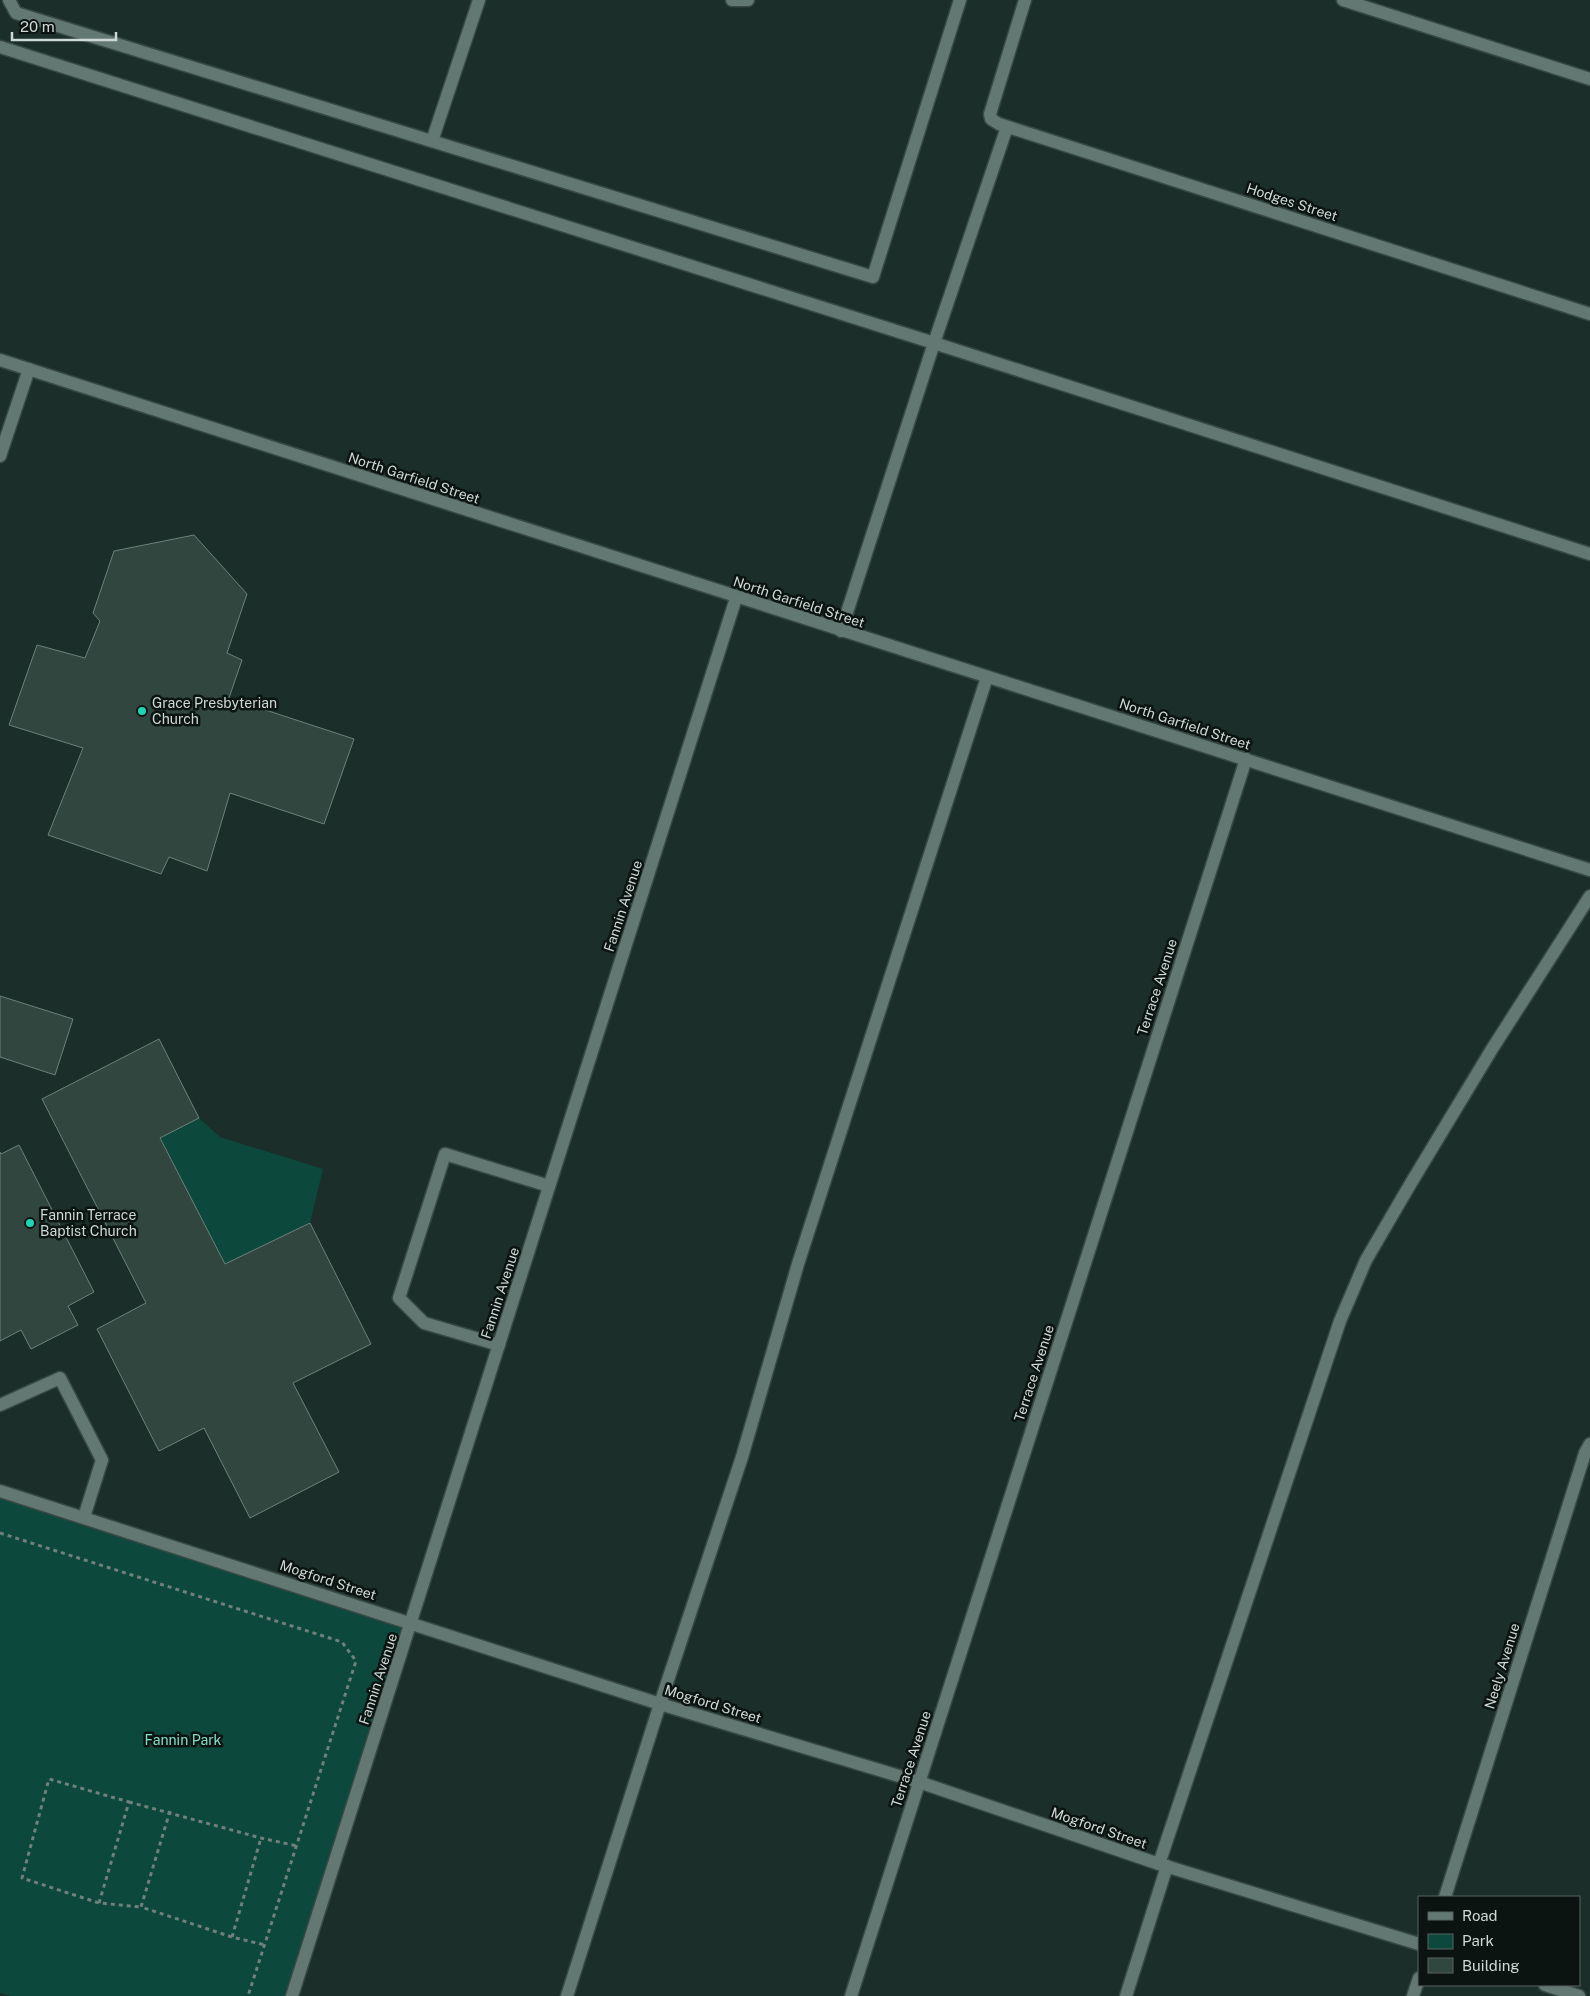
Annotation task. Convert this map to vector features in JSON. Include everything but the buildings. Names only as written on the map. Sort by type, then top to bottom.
[{"type":"street","points":[[9,0],[16,13],[873,277],[960,0]]},
{"type":"street","points":[[432,141],[479,0]]},
{"type":"street","points":[[732,0],[748,0]]},
{"type":"street","name":"Hodges Street","points":[[1025,0],[990,114],[992,119],[1007,126],[1590,314]]},
{"type":"street","points":[[1343,0],[1590,79]]},
{"type":"street","points":[[0,46],[1590,554]]},
{"type":"street","points":[[841,631],[1007,126]]},
{"type":"street","name":"North Garfield Street","points":[[0,360],[736,598],[1590,870]]},
{"type":"street","points":[[0,456],[29,369]]},
{"type":"street","name":"Fannin Avenue","points":[[292,1996],[736,598]]},
{"type":"street","points":[[567,1996],[660,1704],[742,1457],[798,1264],[987,677]]},
{"type":"street","name":"Terrace Avenue","points":[[851,1996],[1246,759]]},
{"type":"street","points":[[1126,1996],[1163,1865],[1340,1321],[1366,1260],[1492,1049],[1590,896]]},
{"type":"street","points":[[499,1345],[424,1323],[399,1298],[444,1154],[550,1186]]},
{"type":"street","points":[[0,1405],[60,1378],[102,1460],[84,1518]]},
{"type":"street","name":"Neely Avenue","points":[[1445,1896],[1585,1453],[1590,1444]]},
{"type":"street","name":"Mogford Street","points":[[0,1491],[412,1622],[660,1704],[919,1782],[1163,1865],[1418,1944]]},
{"type":"street","points":[[1413,1996],[1418,1981]]},
{"type":"street","points":[[1547,1986],[1579,1996]]},
{"type":"path","points":[[0,1533],[342,1642],[356,1661],[248,1996]]},
{"type":"path","points":[[265,1945],[232,1937],[141,1907],[99,1903],[22,1878],[48,1778],[129,1802],[297,1846]]},
{"type":"path","points":[[99,1903],[129,1802]]},
{"type":"path","points":[[141,1907],[170,1812]]},
{"type":"path","points":[[232,1937],[261,1838]]},
{"type":"green space","points":[[199,1118],[220,1137],[323,1169],[310,1223],[225,1264],[160,1138]]},
{"type":"green space","name":"Fannin Park","points":[[0,1491],[412,1622],[292,1996],[11,1996],[0,1993]]},
{"type":"place","name":"Grace Presbyterian Church","points":[[142,711]]},
{"type":"place","name":"Fannin Terrace Baptist Church","points":[[30,1223]]}]
